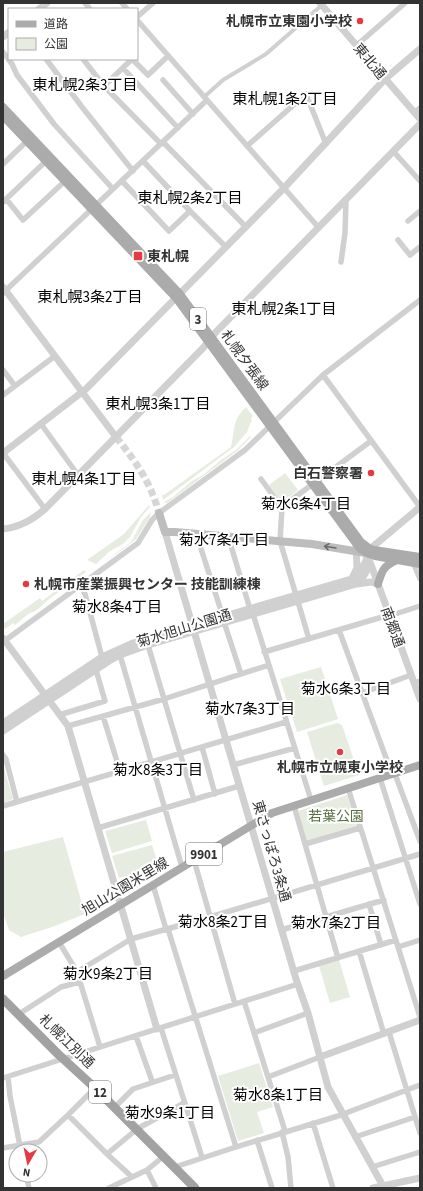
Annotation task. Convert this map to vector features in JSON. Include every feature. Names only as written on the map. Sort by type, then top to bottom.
[{"type":"highway","name":"札幌江別通","points":[[3,999],[115,1107],[195,1188]]},
{"type":"main road","name":"札幌夕張線","points":[[3,107],[178,296],[315,483],[369,552]]},
{"type":"main road","name":"札幌夕張線","points":[[3,116],[65,180],[94,207]]},
{"type":"main road","name":"札幌夕張線","points":[[315,483],[356,547],[397,560],[418,561]]},
{"type":"main road","name":"東さっぽろ3条通","points":[[159,513],[165,532]]},
{"type":"main road","points":[[165,532],[196,533],[356,547]]},
{"type":"main road","points":[[369,552],[418,561]]},
{"type":"main road","points":[[378,584],[384,568],[388,564],[397,560]]},
{"type":"main road","name":"旭山公園米里線","points":[[3,976],[251,825],[272,814],[420,765]]},
{"type":"street","points":[[138,16],[153,3]]},
{"type":"street","points":[[357,45],[405,3]]},
{"type":"street","points":[[116,437],[4,290],[193,114],[223,80],[266,54],[321,4]]},
{"type":"street","name":"東北通","points":[[321,4],[385,79],[417,110],[420,119]]},
{"type":"street","points":[[138,21],[319,228]]},
{"type":"street","points":[[45,509],[3,453],[83,392],[284,188],[385,79],[420,49]]},
{"type":"street","points":[[133,60],[148,74],[168,56]]},
{"type":"street","points":[[9,60],[17,75],[54,124],[113,189]]},
{"type":"street","points":[[47,60],[132,171]]},
{"type":"street","points":[[84,60],[104,86],[246,227]]},
{"type":"street","points":[[104,86],[131,60]]},
{"type":"street","points":[[123,68],[178,128]]},
{"type":"street","points":[[163,80],[193,114]]},
{"type":"street","points":[[247,146],[306,94],[327,142]]},
{"type":"street","points":[[3,530],[22,525],[36,517],[45,509],[420,124]]},
{"type":"street","points":[[3,164],[27,141]]},
{"type":"street","points":[[393,151],[420,181]]},
{"type":"street","points":[[46,161],[5,201],[23,220],[65,180]]},
{"type":"street","points":[[143,161],[226,248]]},
{"type":"street","points":[[122,181],[168,231],[190,211]]},
{"type":"street","points":[[341,262],[345,233],[345,200]]},
{"type":"street","points":[[408,222],[420,211]]},
{"type":"street","points":[[398,240],[410,255],[420,247]]},
{"type":"street","points":[[202,1158],[131,939],[68,726],[4,640],[138,543],[152,520],[159,513],[245,450],[323,375],[420,300]]},
{"type":"street","points":[[3,395],[55,356]]},
{"type":"street","points":[[3,370],[15,386]]},
{"type":"street","points":[[323,375],[420,507],[369,552],[365,564],[352,582]]},
{"type":"street","points":[[41,424],[78,475]]},
{"type":"street","points":[[282,508],[371,441]]},
{"type":"street","points":[[261,479],[282,508],[280,541],[310,639]]},
{"type":"street","name":"東さっぽろ3条通","points":[[165,532],[281,930],[308,1013],[328,1087],[383,1186]]},
{"type":"street","points":[[196,533],[241,674]]},
{"type":"street","points":[[228,536],[311,800]]},
{"type":"street","points":[[352,582],[357,568],[356,547]]},
{"type":"street","name":"南郷通","points":[[369,552],[370,565],[411,675],[417,682],[420,699]]},
{"type":"street","points":[[418,561],[420,579]]},
{"type":"street","name":"菊水旭山公園通","points":[[3,731],[102,658],[133,643],[224,620],[362,579],[370,565]]},
{"type":"street","points":[[352,582],[371,582],[378,584]]},
{"type":"street","points":[[80,585],[85,594],[102,658]]},
{"type":"street","points":[[264,652],[420,606]]},
{"type":"street","name":"菊水旭山公園通","points":[[3,723],[120,655],[193,628]]},
{"type":"street","points":[[339,630],[420,841]]},
{"type":"street","points":[[148,645],[194,800]]},
{"type":"street","points":[[120,655],[166,808],[182,867]]},
{"type":"street","points":[[68,726],[136,707],[268,665]]},
{"type":"street","points":[[60,715],[105,701],[96,670]]},
{"type":"street","points":[[362,693],[411,675]]},
{"type":"street","points":[[103,716],[120,771]]},
{"type":"street","points":[[3,806],[286,722]]},
{"type":"street","points":[[202,747],[215,794]]},
{"type":"street","points":[[233,765],[295,748]]},
{"type":"street","points":[[3,755],[6,759],[17,802]]},
{"type":"street","points":[[380,778],[420,904]]},
{"type":"street","points":[[98,828],[240,786]]},
{"type":"street","points":[[348,788],[420,1017]]},
{"type":"street","points":[[294,806],[338,958]]},
{"type":"street","points":[[305,844],[360,828]]},
{"type":"street","points":[[77,972],[131,939],[420,854]]},
{"type":"street","points":[[194,860],[235,1004]]},
{"type":"street","points":[[153,885],[236,1147]]},
{"type":"street","points":[[281,930],[384,900]]},
{"type":"street","points":[[369,904],[381,945]]},
{"type":"street","points":[[294,971],[396,940]]},
{"type":"street","points":[[398,947],[420,940]]},
{"type":"street","points":[[59,942],[77,972],[100,1047]]},
{"type":"street","points":[[359,951],[420,1132]]},
{"type":"street","points":[[19,1014],[61,987],[80,982]]},
{"type":"street","points":[[19,1143],[6,1078],[298,984]]},
{"type":"street","points":[[244,1001],[284,1132],[291,1188]]},
{"type":"street","points":[[254,1033],[308,1013]]},
{"type":"street","points":[[268,1077],[420,1020]]},
{"type":"street","points":[[136,1036],[152,1082]]},
{"type":"street","points":[[115,1107],[133,1089],[175,1075]]},
{"type":"street","points":[[175,1168],[257,1140],[342,1114],[420,1085]]},
{"type":"street","points":[[36,1143],[39,1142],[95,1088]]},
{"type":"street","points":[[107,1154],[137,1129],[184,1103]]},
{"type":"street","points":[[68,1115],[132,1177]]},
{"type":"street","points":[[355,1137],[415,1117]]},
{"type":"street","points":[[313,1123],[333,1188]]},
{"type":"street","points":[[257,1140],[272,1188]]},
{"type":"street","points":[[372,1167],[420,1152]]},
{"type":"street","points":[[109,1188],[147,1170],[164,1156]]},
{"type":"street","points":[[147,1170],[156,1188]]},
{"type":"street","points":[[373,1188],[420,1178]]},
{"type":"green space","points":[[246,407],[253,416],[251,418],[252,421],[247,432],[234,447],[163,500],[162,495],[231,447],[236,421],[238,416]]},
{"type":"green space","points":[[250,436],[251,437],[237,451],[167,503],[164,502],[173,497],[192,481],[203,475],[236,450]]},
{"type":"green space","points":[[285,473],[298,490],[283,502],[280,501],[269,485]]},
{"type":"green space","points":[[149,505],[150,507],[141,517],[130,537],[123,544],[110,551],[96,564],[87,560],[124,534]]},
{"type":"green space","points":[[151,512],[150,517],[136,539],[105,561],[131,542],[143,520]]},
{"type":"green space","points":[[84,570],[86,572],[49,599],[37,610],[28,614],[15,625],[13,623],[5,629],[3,624],[40,598],[42,601]]},
{"type":"green space","points":[[321,667],[338,719],[297,732],[280,679]]},
{"type":"green space","points":[[337,723],[342,725],[359,775],[324,786],[307,732]]},
{"type":"green space","points":[[3,765],[13,799],[3,803]]},
{"type":"green space","name":"若葉公園","points":[[347,795],[357,826],[307,842],[298,811]]},
{"type":"green space","points":[[146,820],[152,841],[112,853],[105,831]]},
{"type":"green space","points":[[63,837],[85,914],[21,937],[9,930],[3,912],[3,852]]},
{"type":"green space","points":[[152,845],[159,867],[119,878],[112,856]]},
{"type":"green space","points":[[339,960],[350,997],[330,1003],[319,966]]},
{"type":"green space","points":[[259,1063],[273,1107],[257,1112],[264,1133],[238,1141],[218,1076]]},
{"type":"tunnel","points":[[116,437],[142,472],[159,513]]},
{"type":"place","name":"札幌市立東園小学校","points":[[360,21]]},
{"type":"place","name":"東札幌","points":[[138,256]]},
{"type":"place","name":"白石警察署","points":[[371,473]]},
{"type":"place","name":"札幌市産業振興センター 技能訓練棟","points":[[26,584]]},
{"type":"place","name":"札幌市立幌東小学校","points":[[340,752]]},
{"type":"district","name":"東札幌2条3丁目","points":[[85,85]]},
{"type":"district","name":"東札幌1条2丁目","points":[[285,99]]},
{"type":"district","name":"東札幌2条2丁目","points":[[190,198]]},
{"type":"district","name":"東札幌3条2丁目","points":[[90,297]]},
{"type":"district","name":"東札幌2条1丁目","points":[[284,309]]},
{"type":"district","name":"東札幌3条1丁目","points":[[158,404]]},
{"type":"district","name":"東札幌4条1丁目","points":[[84,479]]},
{"type":"district","name":"菊水6条4丁目","points":[[306,504]]},
{"type":"district","name":"菊水7条4丁目","points":[[224,540]]},
{"type":"district","name":"菊水8条4丁目","points":[[117,607]]},
{"type":"district","name":"菊水6条3丁目","points":[[346,689]]},
{"type":"district","name":"菊水7条3丁目","points":[[250,709]]},
{"type":"district","name":"菊水8条3丁目","points":[[158,770]]},
{"type":"district","name":"菊水8条2丁目","points":[[223,922]]},
{"type":"district","name":"菊水7条2丁目","points":[[336,923]]},
{"type":"district","name":"菊水9条2丁目","points":[[108,974]]},
{"type":"district","name":"菊水8条1丁目","points":[[278,1095]]},
{"type":"district","name":"菊水9条1丁目","points":[[170,1113]]}]
